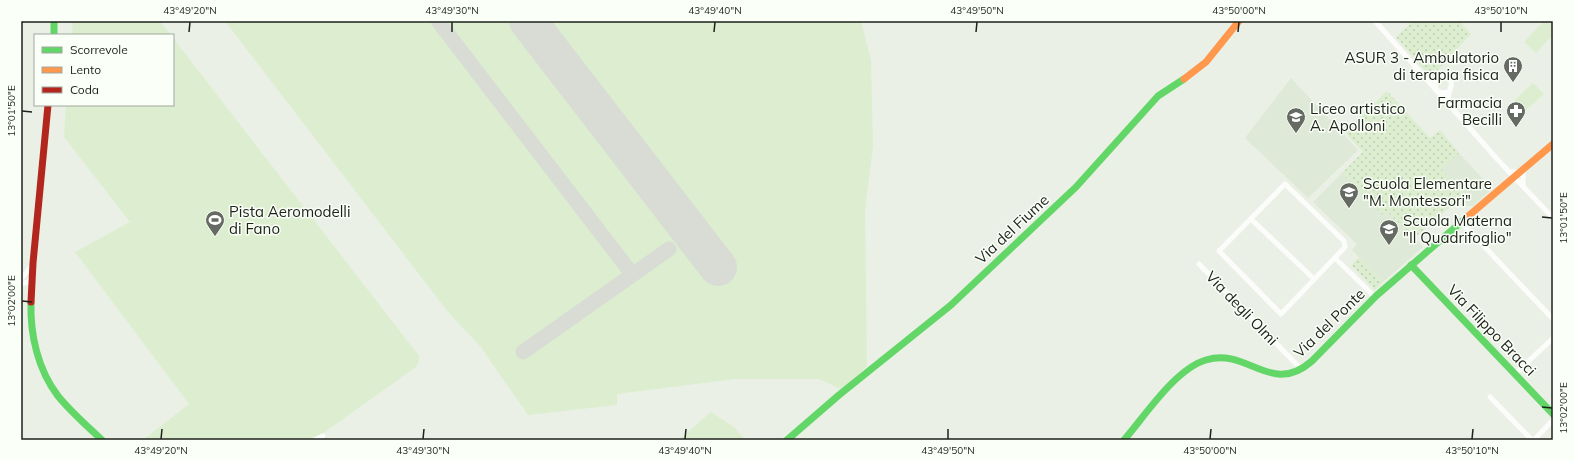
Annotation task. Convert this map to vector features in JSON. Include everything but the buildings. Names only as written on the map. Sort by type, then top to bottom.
[{"type":"street","name":"Via del Fiume","points":[[787,440],[839,395],[951,305],[1076,187],[1154,100],[1191,75],[1206,62],[1239,21]]},
{"type":"street","points":[[1375,21],[1448,105],[1553,218]]},
{"type":"street","points":[[54,23],[54,34]]},
{"type":"street","points":[[1423,76],[1438,78],[1443,76],[1449,78],[1452,84],[1449,92],[1448,105]]},
{"type":"street","points":[[1438,78],[1434,83],[1436,90],[1442,93],[1449,92]]},
{"type":"street","points":[[48,106],[32,277],[31,329],[35,347],[45,374],[54,390],[102,440]]},
{"type":"street","name":"Via del Ponte","points":[[1124,440],[1166,390],[1193,366],[1206,359],[1220,357],[1236,359],[1270,374],[1282,376],[1290,375],[1301,369],[1321,352],[1375,297],[1411,265],[1523,172],[1553,144]]},
{"type":"street","points":[[1509,172],[1523,172],[1523,186]]},
{"type":"street","points":[[1285,184],[1344,241],[1345,244],[1345,247],[1335,258],[1281,314],[1219,251],[1251,219],[1285,184]]},
{"type":"street","points":[[1251,219],[1314,279]]},
{"type":"street","points":[[1462,223],[1553,319]]},
{"type":"street","points":[[1335,258],[1375,297]]},
{"type":"street","points":[[22,278],[33,264]]},
{"type":"street","name":"Via degli Olmi","points":[[1199,264],[1301,369]]},
{"type":"street","name":"Via Filippo Bracci","points":[[1411,265],[1553,414]]},
{"type":"street","points":[[22,278],[32,277]]},
{"type":"street","points":[[31,292],[22,285],[28,282],[32,277]]},
{"type":"street","points":[[1515,374],[1553,338]]},
{"type":"street","points":[[1490,397],[1533,440],[1553,420]]},
{"type":"street","points":[[314,440],[323,436]]},
{"type":"shaded area","name":"Liceo artistico A. Apolloni","points":[[1291,78],[1358,150],[1308,198],[1245,138]]},
{"type":"shaded area","points":[[1459,153],[1492,189],[1473,206],[1465,206],[1464,195],[1441,169]]},
{"type":"shaded area","points":[[1342,173],[1384,216],[1388,212],[1423,247],[1383,282],[1352,250],[1357,244],[1313,202]]},
{"type":"green space","points":[[73,21],[160,21],[170,34],[72,34]]},
{"type":"green space","points":[[225,21],[861,21],[871,60],[873,146],[865,211],[867,366],[843,390],[819,379],[735,379],[617,394],[617,405],[528,415],[480,346],[448,312]]},
{"type":"green space","points":[[1413,21],[1464,21],[1462,22],[1463,25],[1471,34],[1436,72],[1426,72],[1396,37]]},
{"type":"green space","points":[[1544,21],[1548,21],[1553,26],[1553,35],[1536,53],[1524,42]]},
{"type":"green space","name":"Pista Aeromodelli di Fano","points":[[174,39],[419,356],[419,361],[416,367],[322,434],[329,440],[313,440],[317,437],[311,440],[143,440],[189,404],[75,252],[130,222],[64,137],[66,106],[174,106]]},
{"type":"green space","points":[[1533,83],[1544,94],[1523,113],[1513,102]]},
{"type":"green space","points":[[1387,91],[1430,138],[1440,130],[1459,153],[1441,169],[1464,195],[1414,238],[1388,212],[1384,216],[1342,173],[1363,152],[1345,132]]},
{"type":"green space","points":[[1359,257],[1383,282],[1375,290],[1351,265]]},
{"type":"green space","points":[[711,412],[735,428],[745,440],[682,440],[681,438]]},
{"type":"waterway","points":[[21,23],[25,21]]},
{"type":"taxiway","points":[[438,21],[632,274]]},
{"type":"taxiway","points":[[523,352],[669,249]]},
{"type":"runway","points":[[528,21],[718,267]]},
{"type":"traffic: fast","points":[[54,21],[54,34]]},
{"type":"traffic: fast","points":[[787,440],[839,395],[951,305],[1076,187],[1158,96],[1184,79]]},
{"type":"traffic: fast","points":[[1124,440],[1161,394],[1172,383],[1194,365],[1206,360],[1221,358],[1235,360],[1272,373],[1284,374],[1297,371],[1312,361],[1376,296],[1466,218]]},
{"type":"traffic: fast","points":[[1411,265],[1553,414]]},
{"type":"traffic: fast","points":[[31,302],[34,339],[40,364],[45,375],[63,402],[102,440]]},
{"type":"traffic: slow","points":[[1184,79],[1206,62],[1239,21]]},
{"type":"traffic: slow","points":[[1466,218],[1553,144]]},
{"type":"traffic: jam","points":[[31,302],[33,263],[48,106]]},
{"type":"place","name":"ASUR 3 - Ambulatorio di terapia fisica","points":[[1513,83]]},
{"type":"place","name":"Farmacia Becilli","points":[[1516,128]]},
{"type":"place","name":"Liceo artistico A. Apolloni","points":[[1296,134]]},
{"type":"place","name":"Scuola Elementare \"M. Montessori\"","points":[[1349,209]]},
{"type":"place","name":"Pista Aeromodelli di Fano","points":[[215,237]]},
{"type":"place","name":"Scuola Materna \"Il Quadrifoglio\"","points":[[1389,246]]}]
